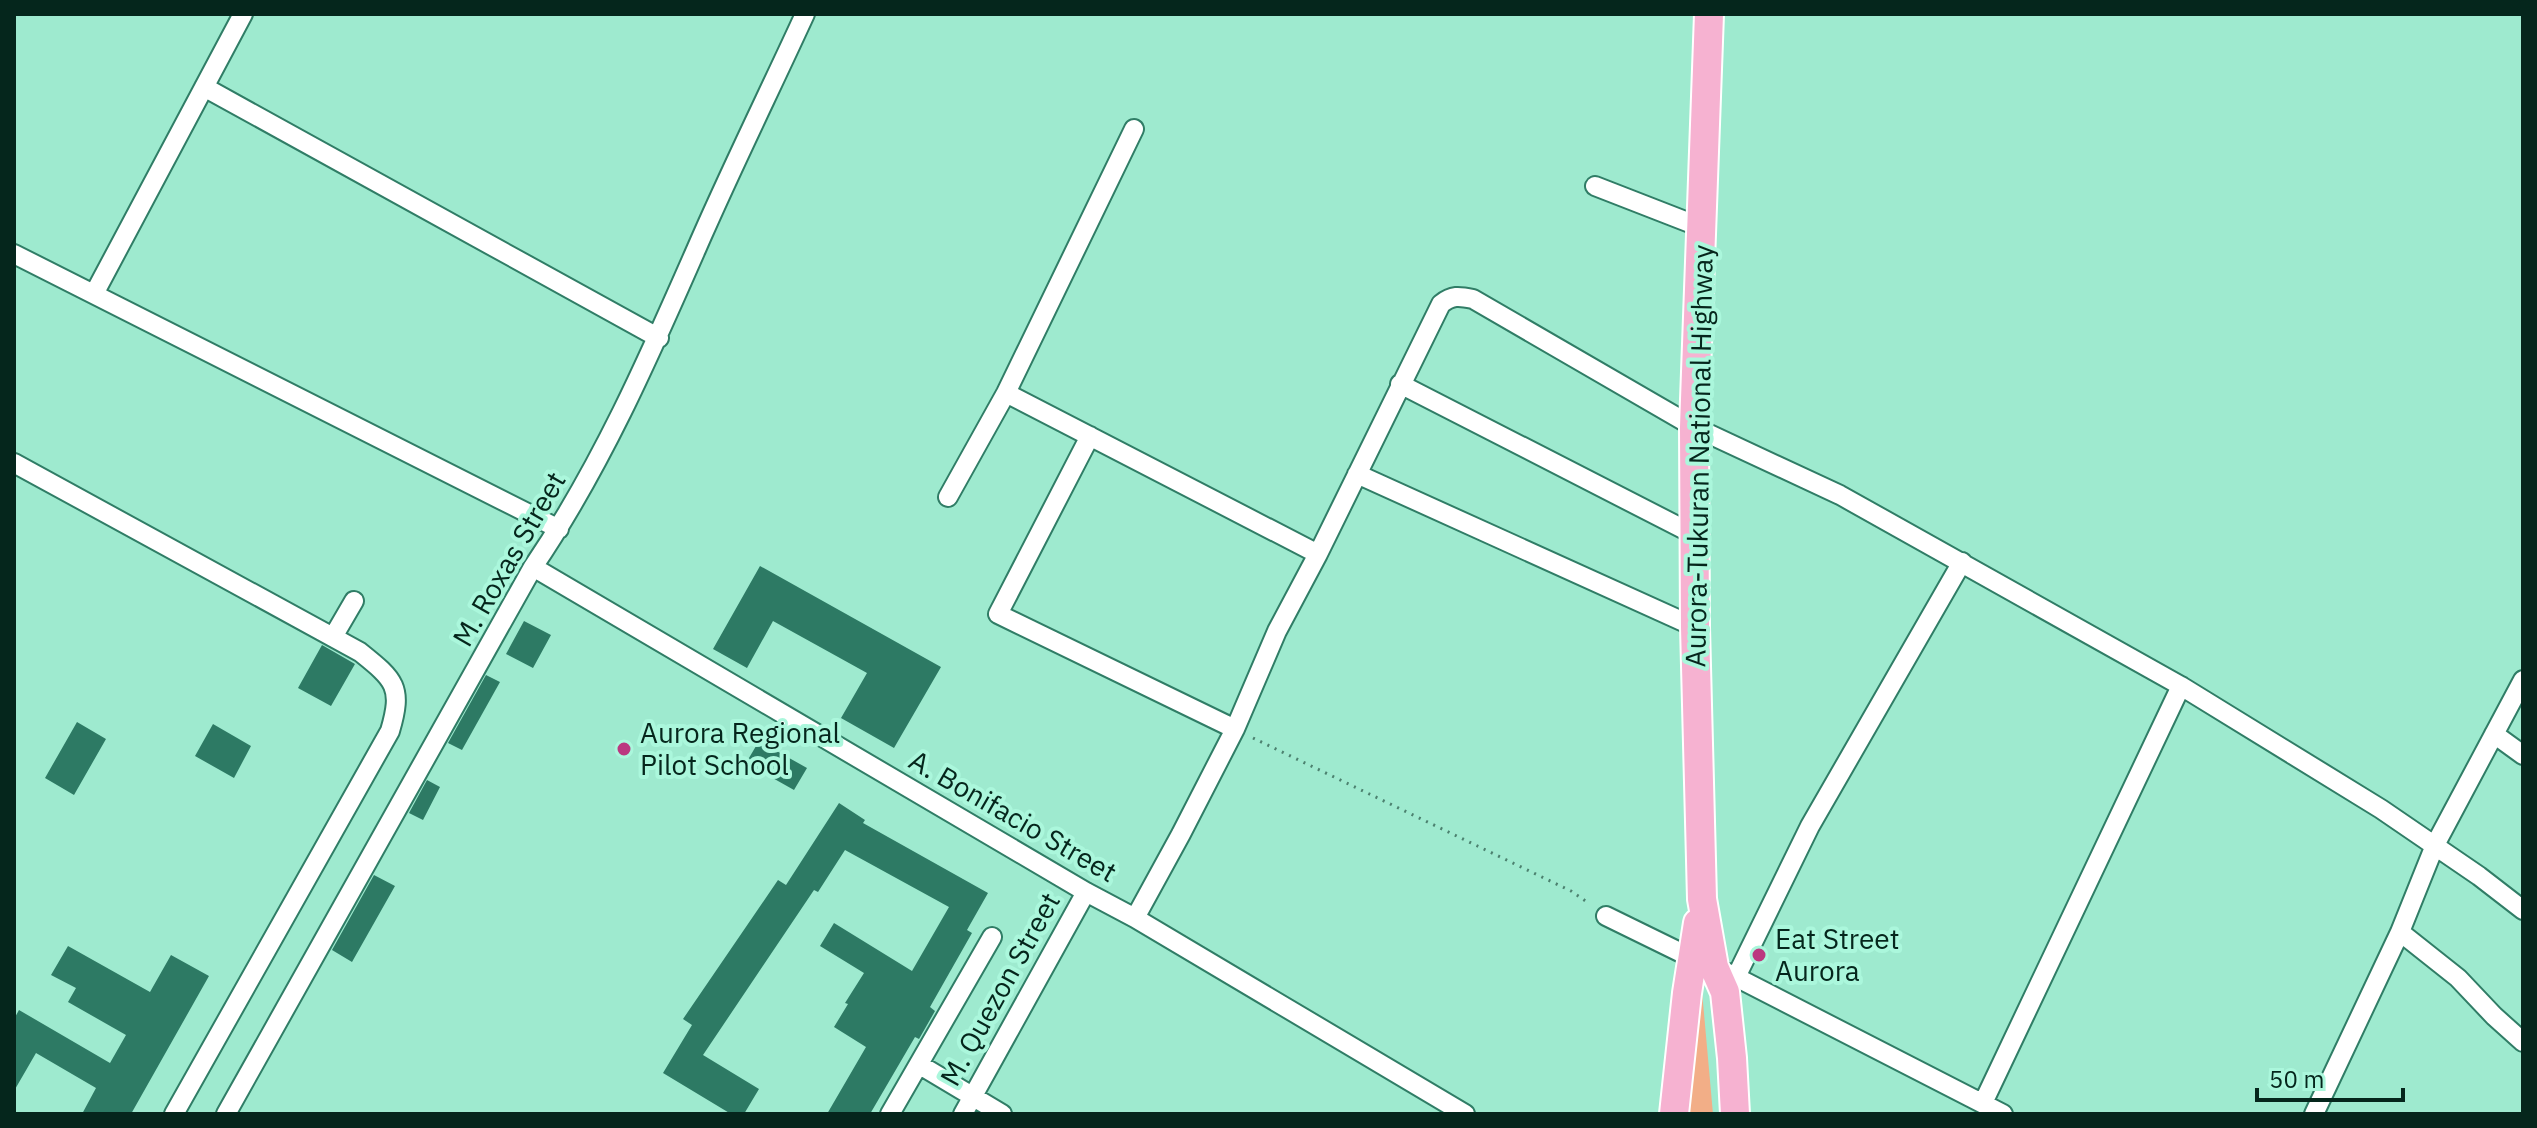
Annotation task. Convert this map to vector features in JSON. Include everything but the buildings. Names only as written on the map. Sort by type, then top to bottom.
[{"type":"highway","name":"Aurora-Tukuran National Highway","points":[[1709,14],[1694,427],[1695,627],[1702,899],[1714,968],[1725,992],[1735,1114]]},
{"type":"highway","name":"Aurora-Tukuran National Highway","points":[[1674,1114],[1714,968]]},
{"type":"street","name":"M. Roxas Street","points":[[232,1112],[533,567],[593,470],[659,338],[703,234],[805,14]]},
{"type":"street","points":[[94,294],[204,87],[235,17]]},
{"type":"street","points":[[204,87],[659,338]]},
{"type":"street","points":[[948,497],[1006,393],[1134,129]]},
{"type":"street","points":[[1595,186],[1703,228]]},
{"type":"street","points":[[14,254],[559,529]]},
{"type":"street","points":[[1135,918],[1235,729],[1277,631],[1441,304],[1449,297],[1460,296],[1473,299],[1694,427],[1840,495],[2181,686],[2295,753],[2435,845],[2523,910]]},
{"type":"street","points":[[1400,384],[1693,534]]},
{"type":"street","points":[[1006,393],[1318,554]]},
{"type":"street","points":[[1090,436],[998,614],[1235,729]]},
{"type":"street","points":[[14,463],[360,652],[384,671],[395,689],[398,705],[390,731],[174,1114]]},
{"type":"street","points":[[1357,474],[1695,627]]},
{"type":"street","points":[[1714,968],[1810,826],[1962,562]]},
{"type":"street","name":"A. Bonifacio Street","points":[[533,567],[1465,1114]]},
{"type":"street","points":[[333,637],[354,601]]},
{"type":"street","points":[[2314,1114],[2400,932],[2435,845],[2523,680]]},
{"type":"street","points":[[1983,1103],[2181,686]]},
{"type":"street","points":[[2494,734],[2523,755]]},
{"type":"street","name":"M. Quezon Street","points":[[963,1114],[1086,892]]},
{"type":"street","points":[[1606,916],[2003,1114]]},
{"type":"street","points":[[2400,932],[2458,978],[2523,1042]]},
{"type":"street","points":[[890,1114],[992,937]]},
{"type":"street","points":[[920,1065],[1002,1114]]},
{"type":"path","points":[[1235,729],[1571,891],[1606,916]]},
{"type":"shaded area","points":[[1701,980],[1713,1114],[1689,1114]]},
{"type":"place","name":"Aurora Regional Pilot School","points":[[624,749]]},
{"type":"place","name":"Eat Street Aurora","points":[[1759,955]]}]
